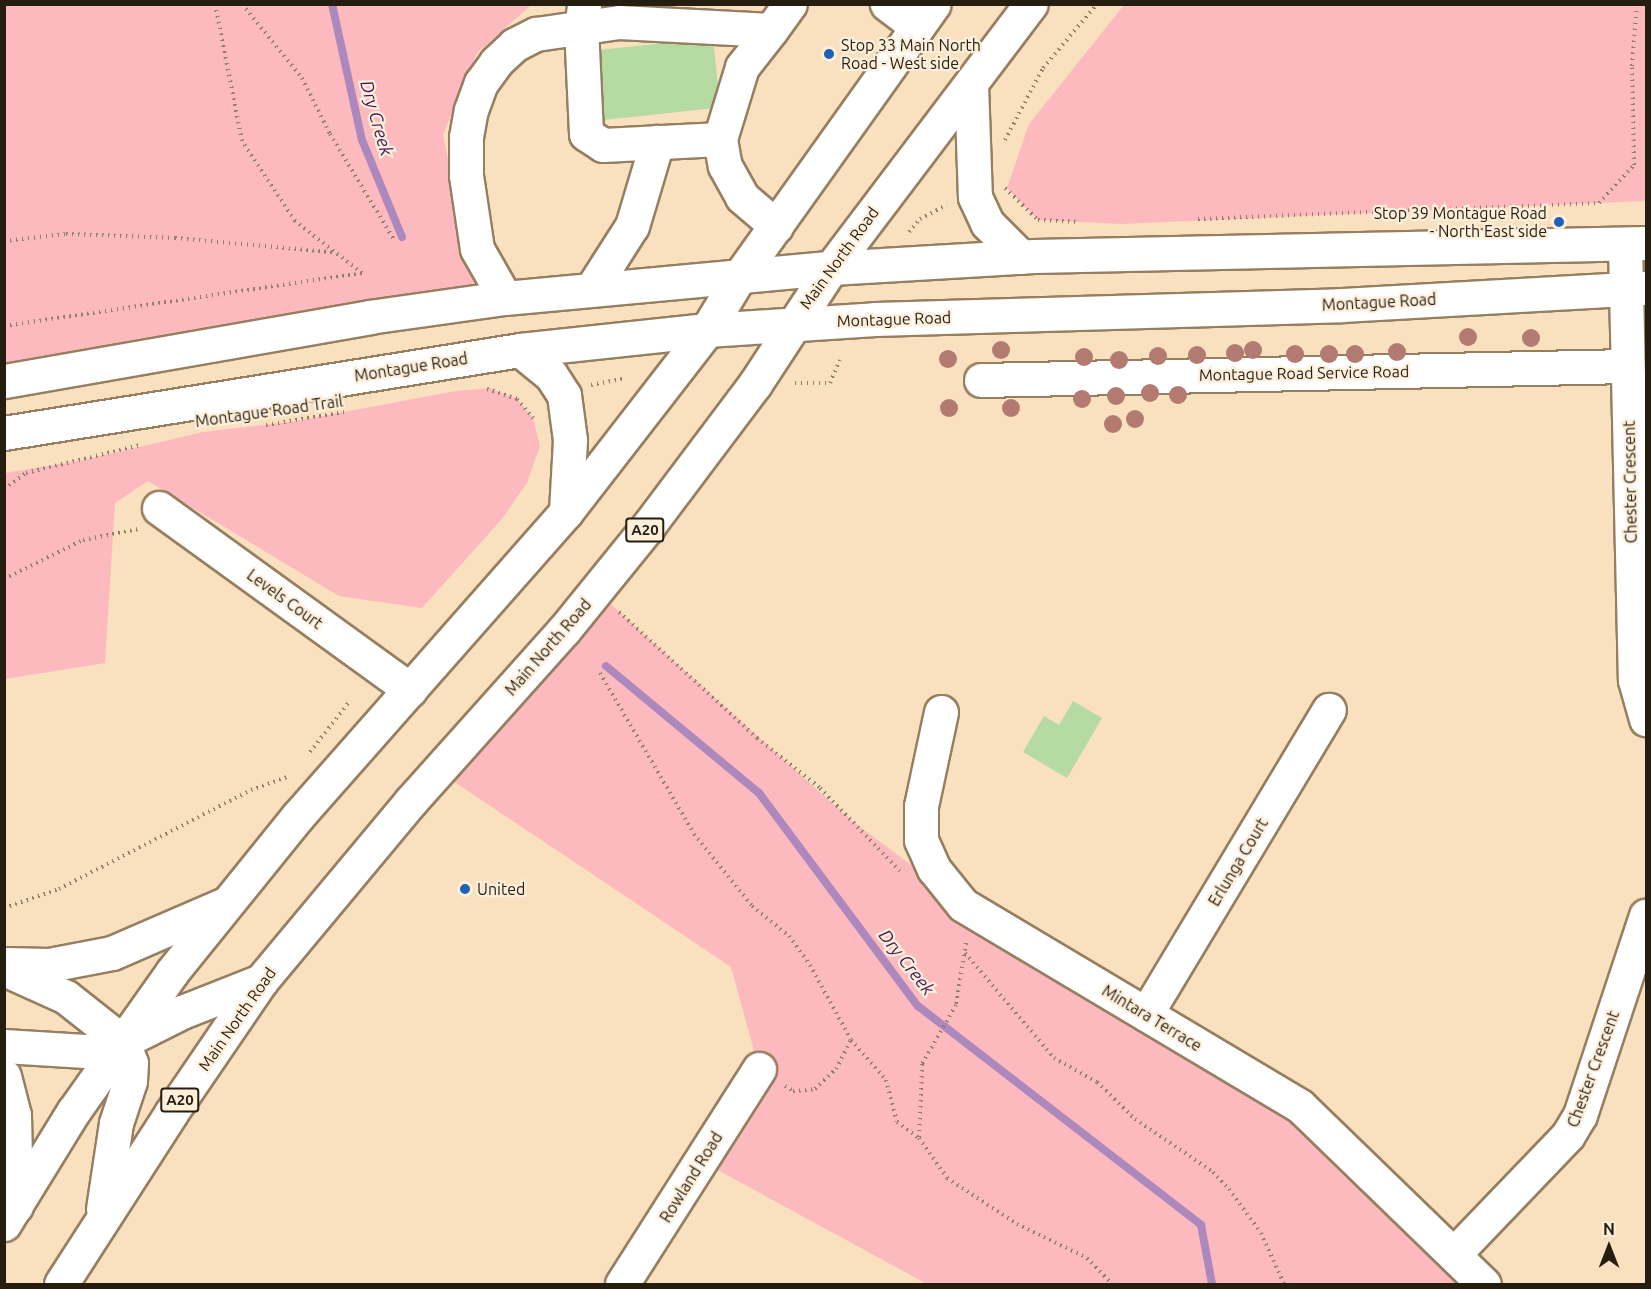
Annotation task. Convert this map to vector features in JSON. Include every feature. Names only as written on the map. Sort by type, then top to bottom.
[{"type":"main road","points":[[776,226],[742,197],[725,166],[720,139],[742,67],[790,4]]},
{"type":"main road","points":[[10,1215],[73,1112],[172,972],[298,816],[566,512],[707,330],[739,277],[926,16],[887,4]]},
{"type":"main road","name":"Main North Road","points":[[61,1284],[261,981],[411,801],[596,591],[755,384],[791,325],[831,268],[1031,4]]},
{"type":"main road","points":[[505,298],[477,249],[466,175],[466,137],[471,110],[481,83],[514,45],[583,16],[771,30]]},
{"type":"main road","points":[[583,16],[586,134],[603,145],[720,139]]},
{"type":"main road","points":[[971,84],[975,197],[987,223],[1021,256]]},
{"type":"main road","points":[[591,290],[632,226],[657,142]]},
{"type":"main road","points":[[4,381],[369,317],[505,298],[831,268],[1021,256],[1636,243]]},
{"type":"main road","name":"Chester Crescent","points":[[1636,243],[1636,288],[1627,366],[1635,680],[1647,719]]},
{"type":"main road","name":"Montague Road","points":[[4,433],[520,350],[707,330],[1341,305],[1636,288]]},
{"type":"main road","points":[[520,350],[551,375],[564,395],[570,440],[566,512]]},
{"type":"main road","name":"Montague Road Service Road","points":[[981,380],[1627,366]]},
{"type":"main road","name":"Levels Court","points":[[159,508],[410,690]]},
{"type":"main road","name":"Erlunga Court","points":[[1146,1014],[1329,710]]},
{"type":"main road","name":"Mintara Terrace","points":[[941,712],[921,806],[921,840],[934,869],[963,905],[966,924],[1146,1014],[1300,1106],[1455,1253],[1484,1284]]},
{"type":"main road","points":[[4,964],[49,965],[112,953],[229,903]]},
{"type":"main road","name":"Chester Crescent","points":[[1455,1253],[1568,1136],[1580,1115],[1647,916]]},
{"type":"main road","points":[[4,969],[66,997],[123,1042],[131,1063],[130,1081],[116,1123],[101,1221]]},
{"type":"main road","points":[[4,1046],[85,1051],[106,1049],[182,1012],[261,981]]},
{"type":"main road","name":"Rowland Road","points":[[622,1284],[759,1070]]},
{"type":"main road","points":[[4,1076],[15,1125],[10,1215]]},
{"type":"path","points":[[4,326],[362,273],[295,221],[242,141],[215,4]]},
{"type":"path","points":[[242,4],[302,78],[330,134],[393,238]]},
{"type":"path","points":[[1001,147],[1043,68],[1097,4]]},
{"type":"path","points":[[1187,219],[1599,203],[1634,165],[1632,66],[1637,4]]},
{"type":"path","points":[[999,190],[1007,188],[1038,220],[1082,222]]},
{"type":"path","points":[[903,239],[920,219],[952,201]]},
{"type":"path","points":[[4,241],[66,234],[175,238],[335,252]]},
{"type":"path","points":[[795,383],[830,383],[840,360]]},
{"type":"path","points":[[589,386],[622,379]]},
{"type":"path","points":[[479,389],[490,388],[517,399],[533,418]]},
{"type":"path","name":"Montague Road Trail","points":[[261,425],[353,411]]},
{"type":"path","points":[[4,489],[26,473],[152,443]]},
{"type":"path","points":[[4,579],[83,540],[123,534],[142,527],[187,528]]},
{"type":"path","points":[[596,591],[757,738],[820,788],[905,876]]},
{"type":"path","points":[[600,673],[693,834],[752,906],[789,936],[810,965],[851,1040],[886,1080],[897,1122],[919,1138],[947,1178],[1017,1224],[1087,1258],[1112,1284]]},
{"type":"path","points":[[306,757],[350,701]]},
{"type":"path","points":[[4,908],[59,889],[251,790],[291,775],[299,766]]},
{"type":"path","points":[[919,1138],[922,1064],[933,1041],[956,1005],[966,945],[966,924]]},
{"type":"path","points":[[966,924],[966,945]]},
{"type":"path","points":[[965,952],[1054,1058],[1097,1082],[1135,1119],[1213,1172],[1229,1189],[1261,1233],[1284,1284]]},
{"type":"path","points":[[759,1070],[793,1090],[815,1089],[836,1068],[851,1040]]},
{"type":"shaded area","points":[[5,5],[531,5],[477,53],[443,135],[478,302],[5,381]]},
{"type":"shaded area","points":[[1124,5],[1646,5],[1646,201],[1121,224],[1038,220],[1007,188],[1029,124]]},
{"type":"shaded area","points":[[490,388],[517,399],[533,418],[540,446],[527,483],[501,520],[422,608],[339,596],[148,481],[115,503],[105,663],[5,679],[5,473],[88,459],[203,432],[296,421],[456,391]]},
{"type":"shaded area","points":[[596,591],[851,820],[974,912],[1300,1106],[1484,1284],[927,1284],[701,1161],[759,1069],[731,967],[438,771]]},
{"type":"building","points":[[713,38],[720,108],[594,121],[587,51]]},
{"type":"building","points":[[1073,701],[1102,718],[1067,778],[1023,752],[1044,716],[1059,725]]},
{"type":"waterway","name":"Dry Creek","points":[[332,4],[362,140],[402,237]]},
{"type":"waterway","name":"Dry Creek","points":[[606,666],[759,793],[918,1006],[1201,1225],[1212,1284]]},
{"type":"place","name":"Stop 33 Main North Road - West side","points":[[829,54]]},
{"type":"place","name":"Stop 39 Montague Road - North East side","points":[[1559,222]]},
{"type":"place","name":"United","points":[[465,889]]}]
